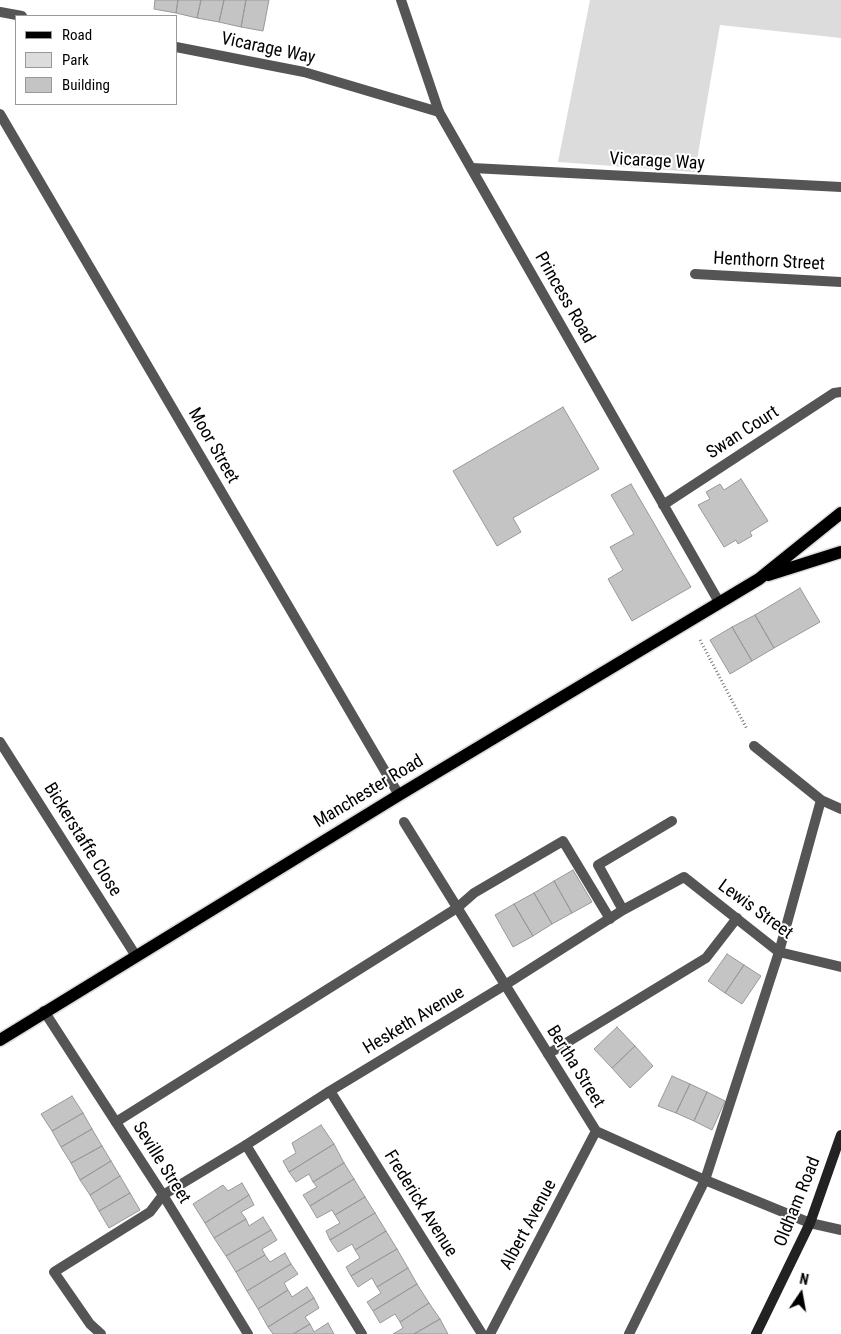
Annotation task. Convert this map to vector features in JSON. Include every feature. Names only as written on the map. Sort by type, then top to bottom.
[{"type":"main road","name":"Manchester Road","points":[[0,1040],[44,1011],[399,794],[759,579],[841,513]]},
{"type":"main road","name":"Manchester Road","points":[[759,579],[841,552]]},
{"type":"main road","name":"Oldham Road","points":[[756,1334],[810,1224],[841,1135]]},
{"type":"street","name":"Princess Road","points":[[401,0],[439,112],[719,602]]},
{"type":"street","points":[[0,12],[16,15]]},
{"type":"street","name":"Vicarage Way","points":[[178,47],[304,72],[439,112]]},
{"type":"street","name":"Moor Street","points":[[0,114],[399,794]]},
{"type":"street","name":"Vicarage Way","points":[[472,168],[841,187]]},
{"type":"street","name":"Henthorn Street","points":[[695,274],[841,282]]},
{"type":"street","name":"Swan Court","points":[[663,505],[834,393],[841,392]]},
{"type":"street","name":"Bickerstaffe Close","points":[[0,742],[136,956]]},
{"type":"street","points":[[754,746],[822,800],[841,809]]},
{"type":"street","points":[[630,1334],[705,1180],[779,952],[822,800]]},
{"type":"street","points":[[623,910],[598,865],[672,821]]},
{"type":"street","name":"Bertha Street","points":[[404,822],[596,1131],[810,1224],[841,1230]]},
{"type":"street","points":[[116,1122],[457,908],[474,893],[563,841],[610,919]]},
{"type":"street","name":"Lewis Street","points":[[684,877],[779,952],[841,967]]},
{"type":"street","name":"Hesketh Avenue","points":[[101,1334],[90,1324],[54,1272],[150,1212],[163,1195],[505,985],[623,910],[684,877]]},
{"type":"street","points":[[548,1054],[706,958],[737,918]]},
{"type":"street","name":"Seville Street","points":[[44,1011],[163,1195],[248,1334]]},
{"type":"street","name":"Frederick Avenue","points":[[330,1091],[482,1334]]},
{"type":"street","name":"Albert Avenue","points":[[490,1334],[596,1131]]},
{"type":"street","points":[[246,1145],[362,1334]]},
{"type":"path","points":[[698,637],[754,746]]},
{"type":"green space","points":[[590,0],[841,0],[841,38],[720,25],[695,172],[558,162]]},
{"type":"building","points":[[155,0],[178,0],[176,13],[154,9]]},
{"type":"building","points":[[178,0],[201,0],[197,18],[176,13]]},
{"type":"building","points":[[201,0],[224,0],[219,22],[197,18]]},
{"type":"building","points":[[224,0],[246,0],[241,27],[219,22]]},
{"type":"building","points":[[246,0],[269,0],[263,31],[241,27]]},
{"type":"building","points":[[563,407],[599,469],[513,518],[521,532],[497,546],[453,471]]},
{"type":"building","points":[[741,479],[768,521],[750,532],[752,536],[738,544],[736,540],[724,547],[698,505],[710,499],[706,492],[720,484],[724,490]]},
{"type":"building","points":[[631,484],[691,587],[632,621],[608,579],[623,570],[610,547],[634,534],[611,495]]},
{"type":"building","points":[[800,588],[820,622],[774,648],[755,615]]},
{"type":"building","points":[[755,615],[774,648],[752,661],[732,627]]},
{"type":"building","points":[[732,627],[752,661],[730,674],[710,640]]},
{"type":"building","points":[[573,870],[592,902],[572,913],[554,881]]},
{"type":"building","points":[[554,881],[572,913],[552,924],[534,893]]},
{"type":"building","points":[[534,893],[552,924],[533,936],[514,904]]},
{"type":"building","points":[[514,904],[533,936],[513,947],[495,915]]},
{"type":"building","points":[[727,954],[744,965],[725,993],[708,981]]},
{"type":"building","points":[[744,965],[761,976],[742,1004],[725,993]]},
{"type":"building","points":[[617,1027],[635,1046],[612,1068],[594,1049]]},
{"type":"building","points":[[635,1046],[653,1066],[630,1088],[612,1068]]},
{"type":"building","points":[[672,1076],[690,1084],[676,1113],[658,1106]]},
{"type":"building","points":[[690,1084],[707,1092],[694,1121],[676,1113]]},
{"type":"building","points":[[707,1092],[725,1101],[712,1130],[694,1121]]},
{"type":"building","points":[[72,1096],[83,1113],[52,1131],[41,1114]]},
{"type":"building","points":[[83,1113],[92,1129],[61,1147],[52,1131]]},
{"type":"building","points":[[321,1125],[334,1144],[289,1172],[283,1161],[296,1153],[292,1143]]},
{"type":"building","points":[[92,1129],[102,1146],[71,1163],[61,1147]]},
{"type":"building","points":[[334,1144],[344,1163],[313,1182],[309,1174],[296,1182],[289,1172]]},
{"type":"building","points":[[102,1146],[111,1161],[80,1180],[71,1163]]},
{"type":"building","points":[[111,1161],[120,1176],[90,1195],[80,1180]]},
{"type":"building","points":[[344,1163],[354,1179],[310,1206],[303,1195],[317,1187],[313,1182]]},
{"type":"building","points":[[120,1176],[130,1193],[99,1211],[90,1195]]},
{"type":"building","points":[[354,1179],[365,1197],[335,1215],[332,1210],[317,1218],[310,1206]]},
{"type":"building","points":[[242,1183],[249,1195],[205,1223],[193,1204],[223,1185],[228,1191]]},
{"type":"building","points":[[130,1193],[140,1210],[109,1228],[99,1211]]},
{"type":"building","points":[[249,1195],[254,1205],[241,1212],[246,1219],[214,1238],[205,1223]]},
{"type":"building","points":[[365,1197],[375,1213],[330,1240],[326,1231],[340,1223],[335,1215]]},
{"type":"building","points":[[375,1213],[386,1231],[355,1250],[352,1244],[338,1252],[330,1240]]},
{"type":"building","points":[[263,1217],[271,1230],[226,1256],[214,1238],[246,1219],[249,1226]]},
{"type":"building","points":[[271,1230],[277,1240],[262,1249],[265,1255],[236,1272],[226,1256]]},
{"type":"building","points":[[386,1231],[397,1249],[351,1276],[346,1267],[360,1258],[355,1250]]},
{"type":"building","points":[[397,1249],[408,1268],[377,1287],[372,1278],[358,1287],[351,1276]]},
{"type":"building","points":[[285,1253],[291,1264],[247,1291],[236,1272],[265,1255],[270,1262]]},
{"type":"building","points":[[291,1264],[298,1274],[284,1283],[288,1290],[258,1309],[247,1291]]},
{"type":"building","points":[[408,1268],[417,1284],[373,1311],[367,1302],[381,1293],[377,1287]]},
{"type":"building","points":[[417,1284],[429,1303],[400,1322],[395,1314],[380,1323],[373,1311]]},
{"type":"building","points":[[307,1287],[314,1298],[268,1327],[258,1309],[288,1290],[292,1297]]},
{"type":"building","points":[[314,1298],[319,1308],[305,1317],[310,1324],[293,1334],[273,1334],[268,1327]]},
{"type":"building","points":[[429,1303],[440,1319],[414,1334],[393,1334],[403,1328],[400,1322]]},
{"type":"building","points":[[440,1319],[448,1334],[414,1334]]},
{"type":"building","points":[[328,1323],[334,1334],[293,1334],[310,1324],[314,1332]]}]
